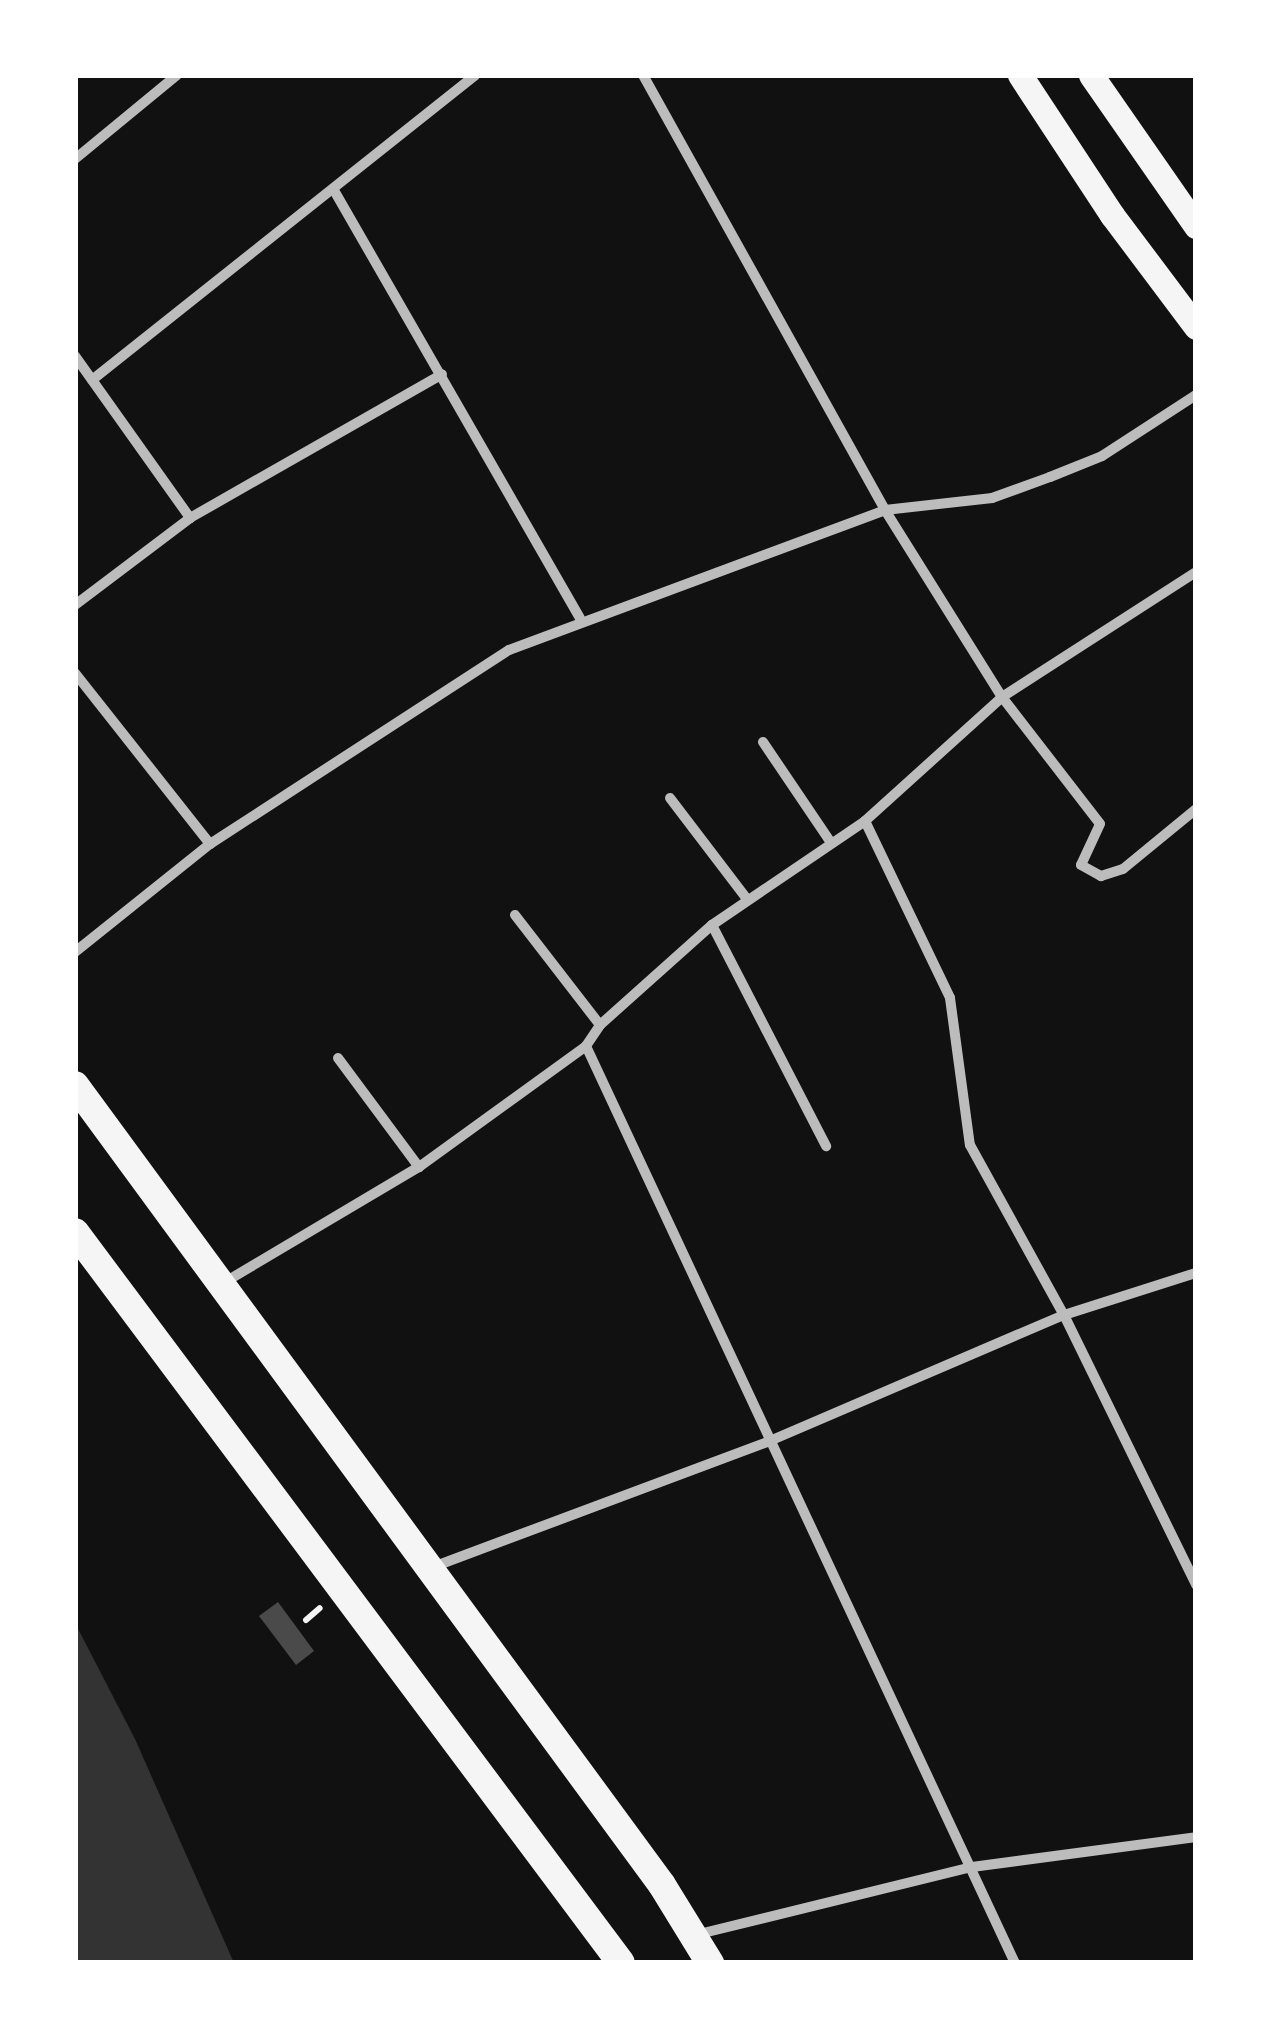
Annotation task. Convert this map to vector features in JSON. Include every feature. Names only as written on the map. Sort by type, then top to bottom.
[{"type":"highway","points":[[75,1084],[432,1567],[710,1963]]},
{"type":"highway","points":[[75,1232],[621,1963]]},
{"type":"main road","points":[[1020,75],[1112,215],[1196,326]]},
{"type":"main road","points":[[1090,75],[1196,226]]},
{"type":"street","points":[[75,159],[178,75]]},
{"type":"street","points":[[92,380],[335,192],[476,75]]},
{"type":"street","points":[[643,75],[885,510],[1002,697],[1100,824],[1081,865],[1101,876],[1123,869],[1196,809]]},
{"type":"street","points":[[335,192],[580,618]]},
{"type":"street","points":[[75,356],[190,518]]},
{"type":"street","points":[[75,605],[190,518],[442,374]]},
{"type":"street","points":[[75,952],[210,844],[509,650],[580,618],[885,510],[992,498],[1050,477],[1102,456],[1196,395]]},
{"type":"street","points":[[224,1283],[419,1167],[586,1046],[600,1025],[712,926],[829,840],[864,821],[1002,697],[1196,572]]},
{"type":"street","points":[[75,674],[210,844]]},
{"type":"street","points":[[763,742],[829,840]]},
{"type":"street","points":[[670,798],[747,899]]},
{"type":"street","points":[[864,821],[938,961],[950,998],[970,1145],[1064,1314],[1196,1584]]},
{"type":"street","points":[[515,915],[600,1025]]},
{"type":"street","points":[[712,926],[826,1146]]},
{"type":"street","points":[[586,1046],[1015,1963]]},
{"type":"street","points":[[338,1058],[419,1167]]},
{"type":"street","points":[[432,1567],[772,1440],[1064,1314],[1196,1273]]},
{"type":"street","points":[[694,1935],[972,1867],[1196,1837]]},
{"type":"shaded area","points":[[75,1623],[135,1739],[234,1963],[75,1963]]},
{"type":"building","points":[[278,1602],[314,1651],[296,1665],[259,1616]]}]
